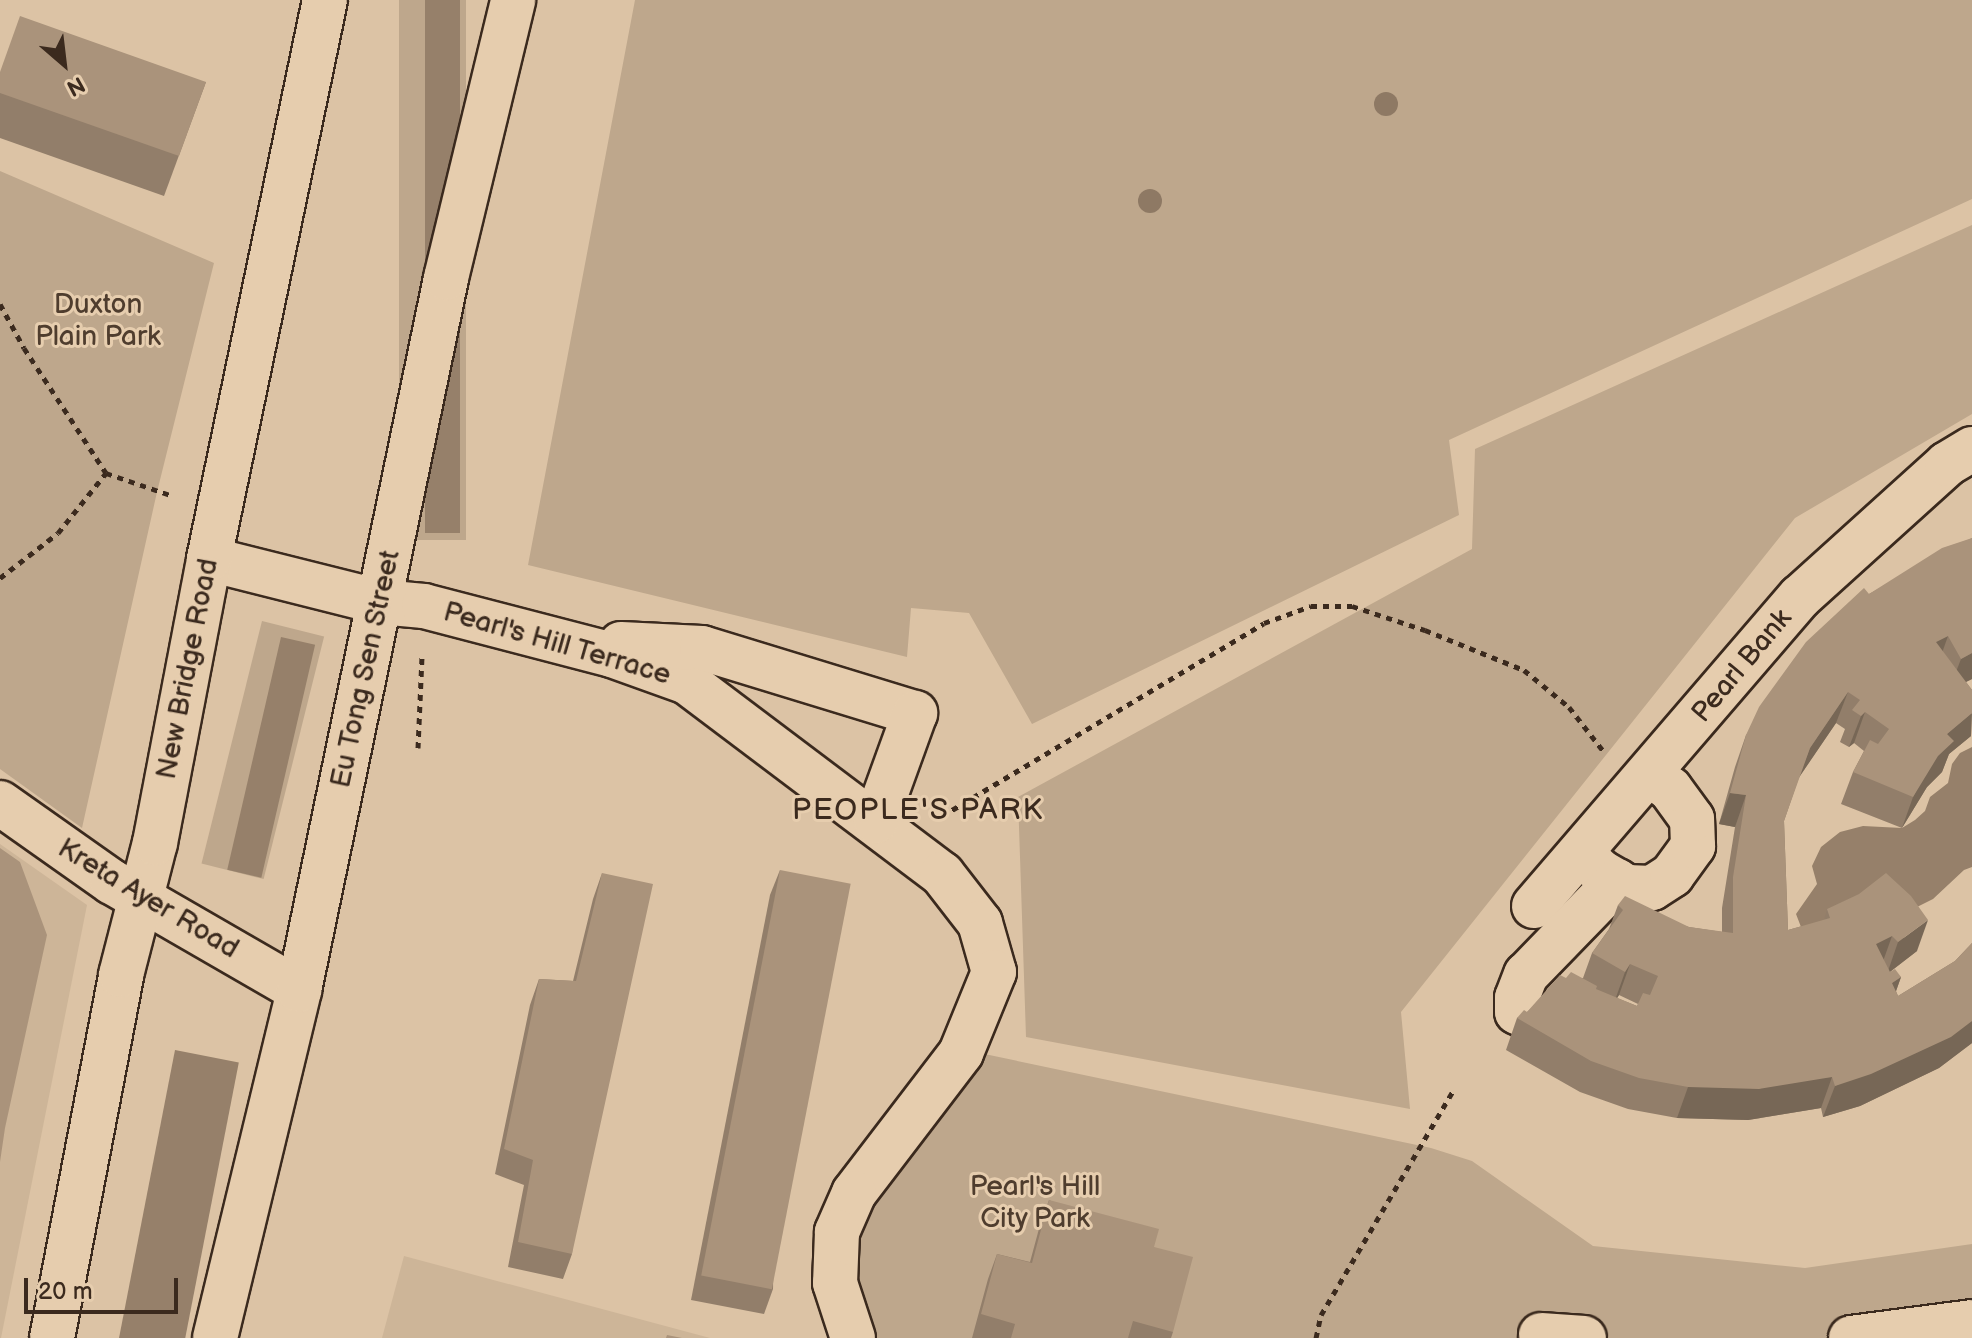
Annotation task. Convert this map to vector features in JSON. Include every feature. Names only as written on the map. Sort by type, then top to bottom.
[{"type":"main road","name":"New Bridge Road","points":[[52,1338],[121,975],[142,901],[209,559],[325,0]]},
{"type":"main road","name":"Eu Tong Sen Street","points":[[215,1338],[299,990],[446,278],[513,0]]},
{"type":"main road","name":"Pearl Bank","points":[[1534,906],[1800,597],[1947,464],[1972,449]]},
{"type":"main road","name":"Pearl's Hill Terrace","points":[[209,559],[380,602],[424,606],[558,641],[687,682],[942,874],[980,923],[994,972],[961,1053],[854,1193],[837,1232],[835,1283],[853,1338]]},
{"type":"main road","points":[[558,641],[702,648],[915,713],[886,829]]},
{"type":"main road","points":[[1581,853],[1627,887],[1652,888],[1672,875],[1693,846],[1692,819],[1670,789],[1641,783]]},
{"type":"main road","name":"Kreta Ayer Road","points":[[0,803],[142,901],[299,990]]},
{"type":"main road","points":[[1535,1021],[1517,1012],[1517,998],[1526,975],[1617,881]]},
{"type":"main road","points":[[1851,1338],[1972,1322]]},
{"type":"main road","points":[[1541,1335],[1584,1338]]},
{"type":"path","points":[[0,304],[24,348],[106,473],[178,498]]},
{"type":"path","points":[[0,578],[58,533],[106,473]]},
{"type":"path","points":[[886,829],[926,826],[1264,623],[1311,606],[1352,606],[1425,630],[1524,670],[1569,707],[1641,783]]},
{"type":"path","points":[[1316,1338],[1321,1315],[1453,1091]]},
{"type":"shaded area","points":[[425,0],[460,0],[460,533],[425,533]]},
{"type":"shaded area","points":[[281,637],[315,645],[261,878],[227,870]]},
{"type":"shaded area","points":[[1972,747],[1972,867],[1964,870],[1933,899],[1905,913],[1801,927],[1796,914],[1817,884],[1812,866],[1821,847],[1840,832],[1863,826],[1902,828],[1915,820],[1925,811],[1930,797],[1948,783],[1952,764],[1960,753]]},
{"type":"shaded area","points":[[0,844],[87,905],[1,1338],[0,1338]]},
{"type":"shaded area","points":[[175,1050],[239,1062],[185,1338],[119,1338]]},
{"type":"shaded area","points":[[404,1256],[710,1338],[382,1338]]},
{"type":"green space","points":[[399,0],[466,0],[466,540],[399,540]]},
{"type":"green space","points":[[635,0],[1972,0],[1972,199],[1449,440],[1459,515],[1032,724],[969,613],[911,608],[907,657],[528,565]]},
{"type":"green space","name":"Duxton Plain Park","points":[[0,171],[214,263],[157,492],[82,828],[0,769]]},
{"type":"green space","points":[[1972,225],[1972,414],[1795,518],[1401,1012],[1410,1109],[1026,1037],[1018,797],[1472,549],[1475,449]]},
{"type":"green space","points":[[262,621],[324,636],[264,879],[202,864]]},
{"type":"green space","name":"Pearl's Hill City Park","points":[[975,1052],[1431,1148],[1472,1161],[1593,1246],[1805,1268],[1972,1244],[1972,1338],[868,1338],[861,1315],[852,1233]]},
{"type":"building","points":[[20,16],[206,82],[179,156],[0,93],[0,72]]},
{"type":"building","points":[[1972,538],[1972,653],[1961,659],[1948,636],[1936,642],[1972,690],[1972,713],[1947,734],[1954,741],[1938,756],[1913,797],[1853,772],[1870,740],[1878,744],[1889,729],[1865,712],[1861,716],[1852,710],[1860,700],[1848,692],[1810,748],[1784,821],[1788,930],[1830,918],[1827,909],[1859,894],[1886,873],[1911,896],[1928,920],[1898,942],[1892,936],[1876,944],[1890,972],[1895,969],[1901,977],[1892,983],[1898,996],[1955,961],[1972,943],[1972,1021],[1951,1037],[1871,1074],[1835,1086],[1832,1077],[1759,1089],[1688,1087],[1639,1078],[1591,1061],[1517,1018],[1524,1010],[1527,1012],[1560,975],[1566,978],[1571,972],[1597,986],[1596,989],[1637,1006],[1643,993],[1650,995],[1658,976],[1630,964],[1625,972],[1592,953],[1623,910],[1618,905],[1625,896],[1689,927],[1733,933],[1733,877],[1746,795],[1730,793],[1746,735],[1759,707],[1806,642],[1864,588],[1869,594],[1942,548]]},
{"type":"building","points":[[0,848],[20,862],[47,935],[0,1162]]},
{"type":"building","points":[[780,870],[851,884],[772,1289],[701,1275]]},
{"type":"building","points":[[602,873],[653,884],[572,1254],[518,1242],[533,1160],[504,1149],[539,979],[576,981]]},
{"type":"building","points":[[1049,1200],[1159,1229],[1154,1247],[1193,1257],[1173,1332],[1133,1321],[1128,1338],[1011,1338],[1015,1324],[981,1314],[997,1254],[1032,1263]]},
{"type":"district","name":"PEOPLE'S PARK","points":[[918,810]]}]
